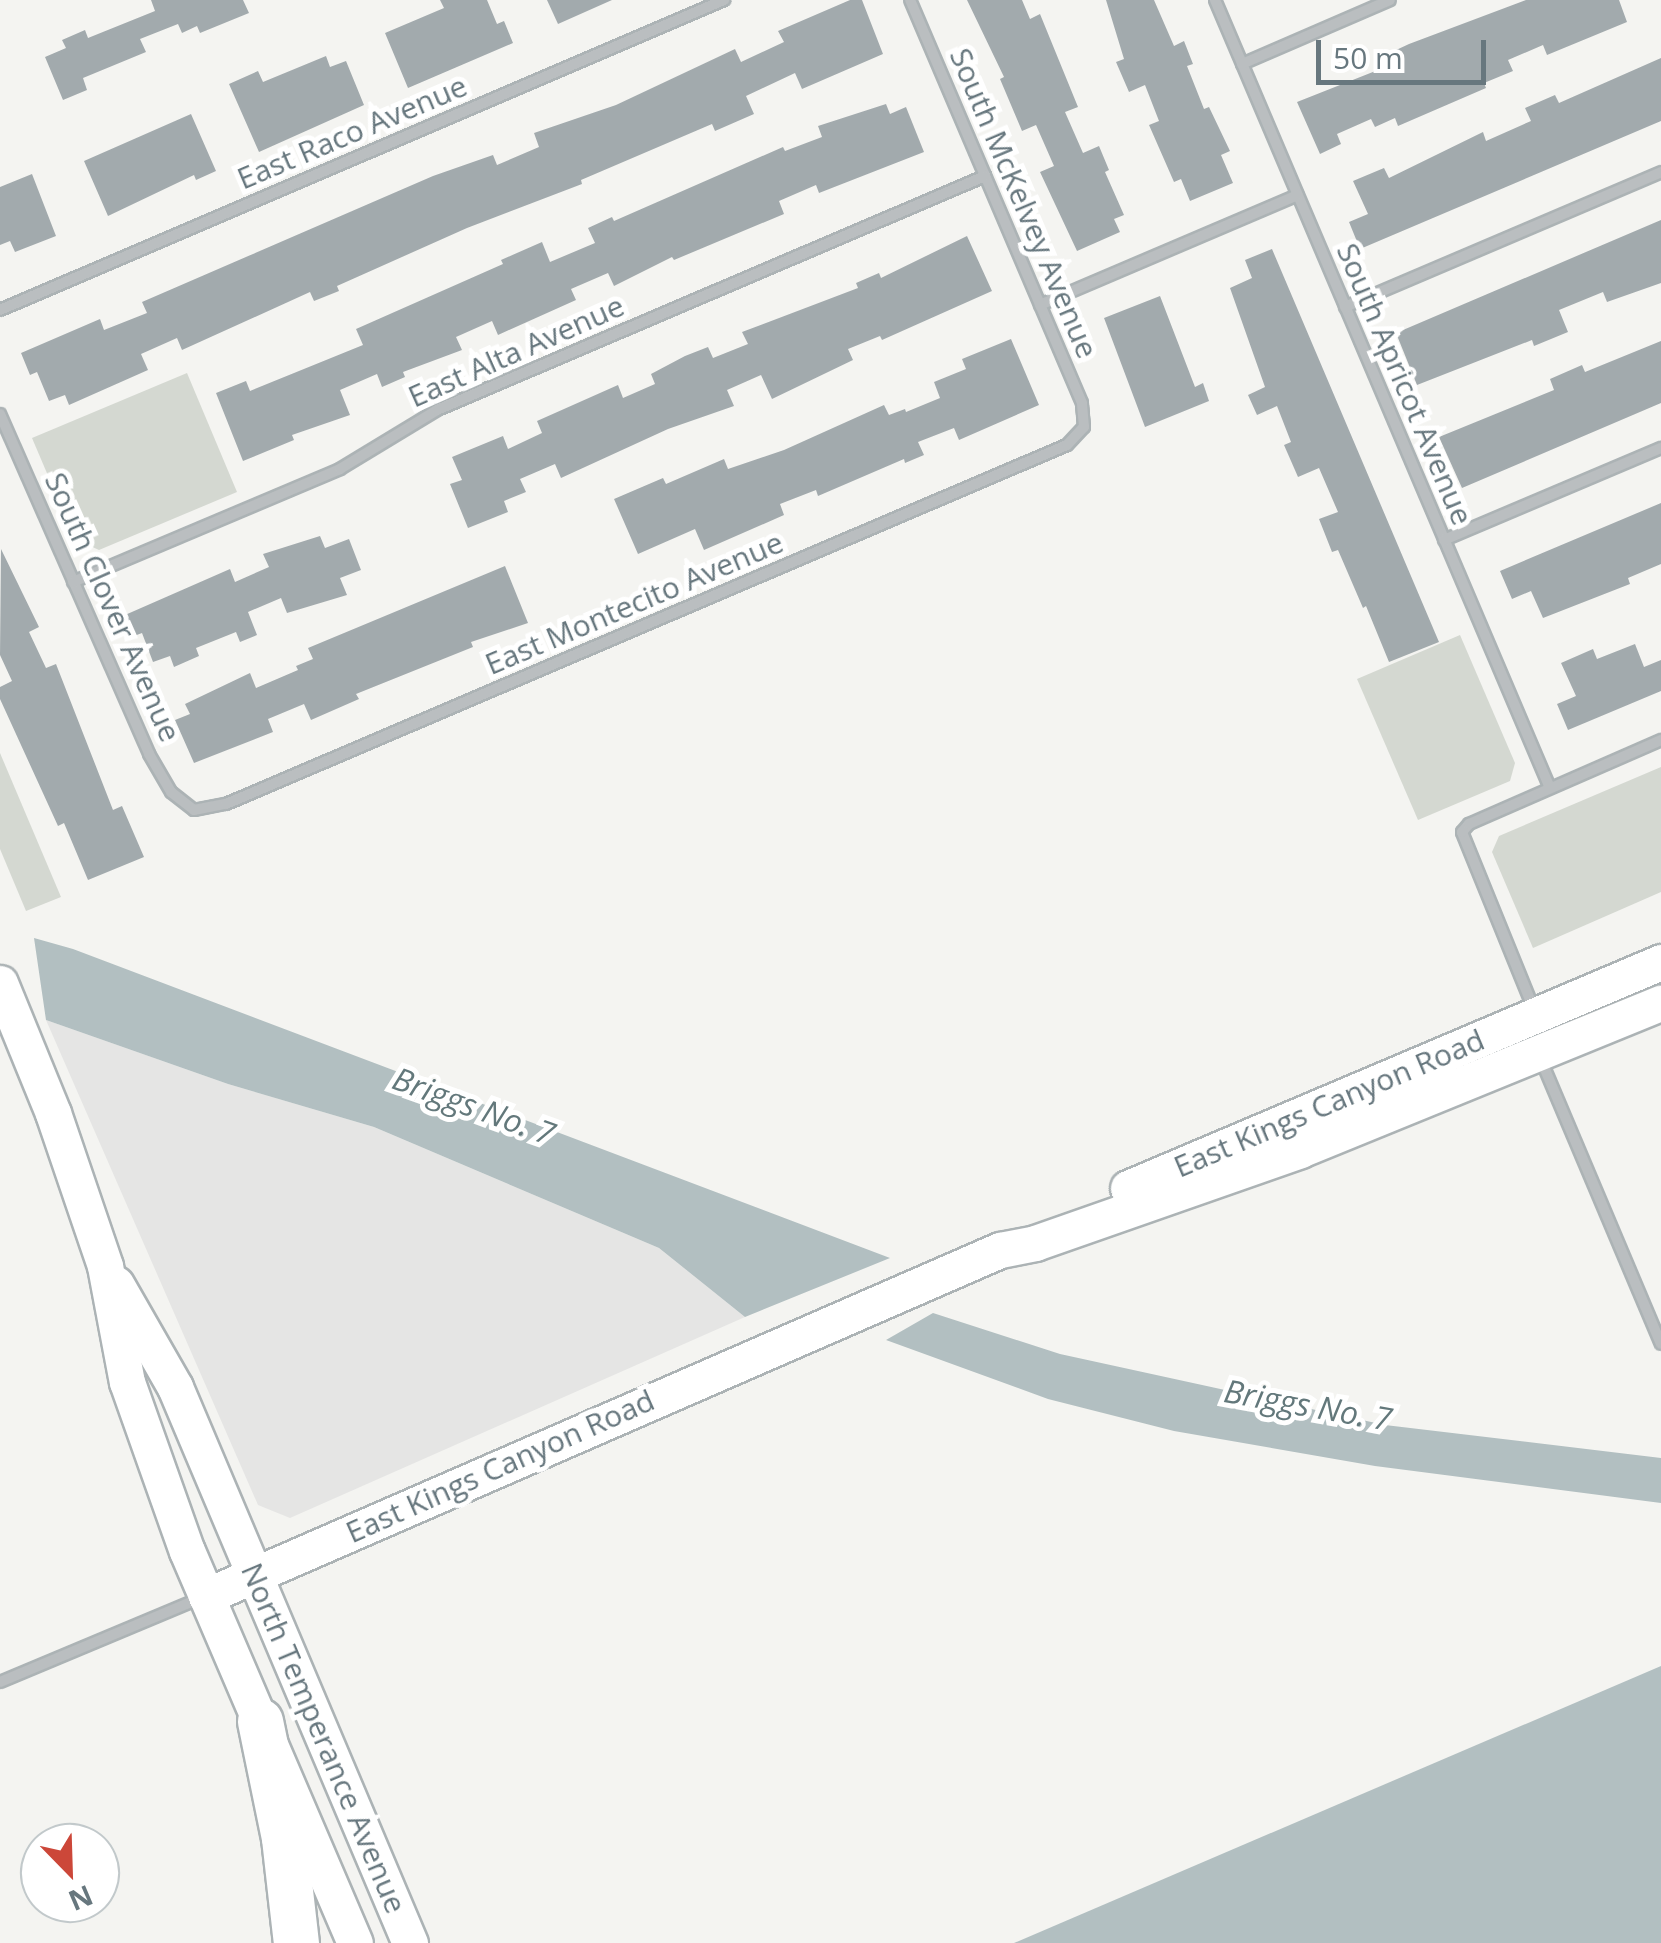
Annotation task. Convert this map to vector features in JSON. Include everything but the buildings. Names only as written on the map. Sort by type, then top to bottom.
[{"type":"highway","points":[[260,1721],[284,1838],[296,1943]]},
{"type":"main road","name":"East Kings Canyon Road","points":[[206,1596],[1000,1250],[1029,1230],[1661,962]]},
{"type":"main road","points":[[0,983],[53,1113],[105,1266]]},
{"type":"main road","name":"East Kings Canyon Road","points":[[1000,1250],[1035,1243],[1347,1131],[1661,1003]]},
{"type":"main road","points":[[1347,1131],[1414,1085],[1522,1038],[1536,1016]]},
{"type":"main road","name":"North Temperance Avenue","points":[[105,1266],[175,1387],[410,1943]]},
{"type":"main road","name":"North Temperance Avenue","points":[[105,1266],[127,1382],[186,1551],[355,1943]]},
{"type":"street","name":"East Raco Avenue","points":[[0,310],[724,0]]},
{"type":"street","name":"South McKelvey Avenue","points":[[910,0],[1082,402],[1084,427]]},
{"type":"street","name":"South Apricot Avenue","points":[[1215,0],[1550,788]]},
{"type":"street","points":[[1242,64],[1390,0]]},
{"type":"street","points":[[1345,307],[1661,172]]},
{"type":"street","name":"East Alta Avenue","points":[[73,582],[340,468],[437,410],[985,176]]},
{"type":"street","points":[[1040,305],[1298,195]]},
{"type":"street","name":"South Clover Avenue","points":[[0,414],[150,754],[172,792],[194,810]]},
{"type":"street","name":"East Montecito Avenue","points":[[194,810],[226,804],[1067,446],[1084,427]]},
{"type":"street","points":[[1444,540],[1661,448]]},
{"type":"street","points":[[1536,1016],[1462,832],[1469,824],[1661,740]]},
{"type":"street","points":[[1537,1051],[1661,1344]]},
{"type":"street","name":"East Kings Canyon Road","points":[[0,1682],[206,1596]]},
{"type":"shaded area","points":[[187,373],[237,492],[99,550],[75,539],[32,438]]},
{"type":"shaded area","points":[[1460,635],[1515,763],[1510,781],[1418,820],[1357,679]]},
{"type":"shaded area","points":[[0,753],[61,897],[26,911],[0,849]]},
{"type":"shaded area","points":[[1661,767],[1661,892],[1533,948],[1492,852],[1499,836]]},
{"type":"shaded area","points":[[46,1020],[228,1084],[374,1127],[659,1248],[745,1317],[290,1518],[258,1505]]},
{"type":"water","name":"Briggs No. 7","points":[[34,938],[73,949],[890,1258],[745,1317],[659,1248],[374,1127],[228,1084],[46,1020]]},
{"type":"water","points":[[933,1313],[1060,1354],[1385,1425],[1661,1458],[1661,1503],[1375,1466],[1174,1431],[1048,1399],[886,1340]]},
{"type":"water","points":[[1661,1666],[1661,1943],[1014,1943]]}]
